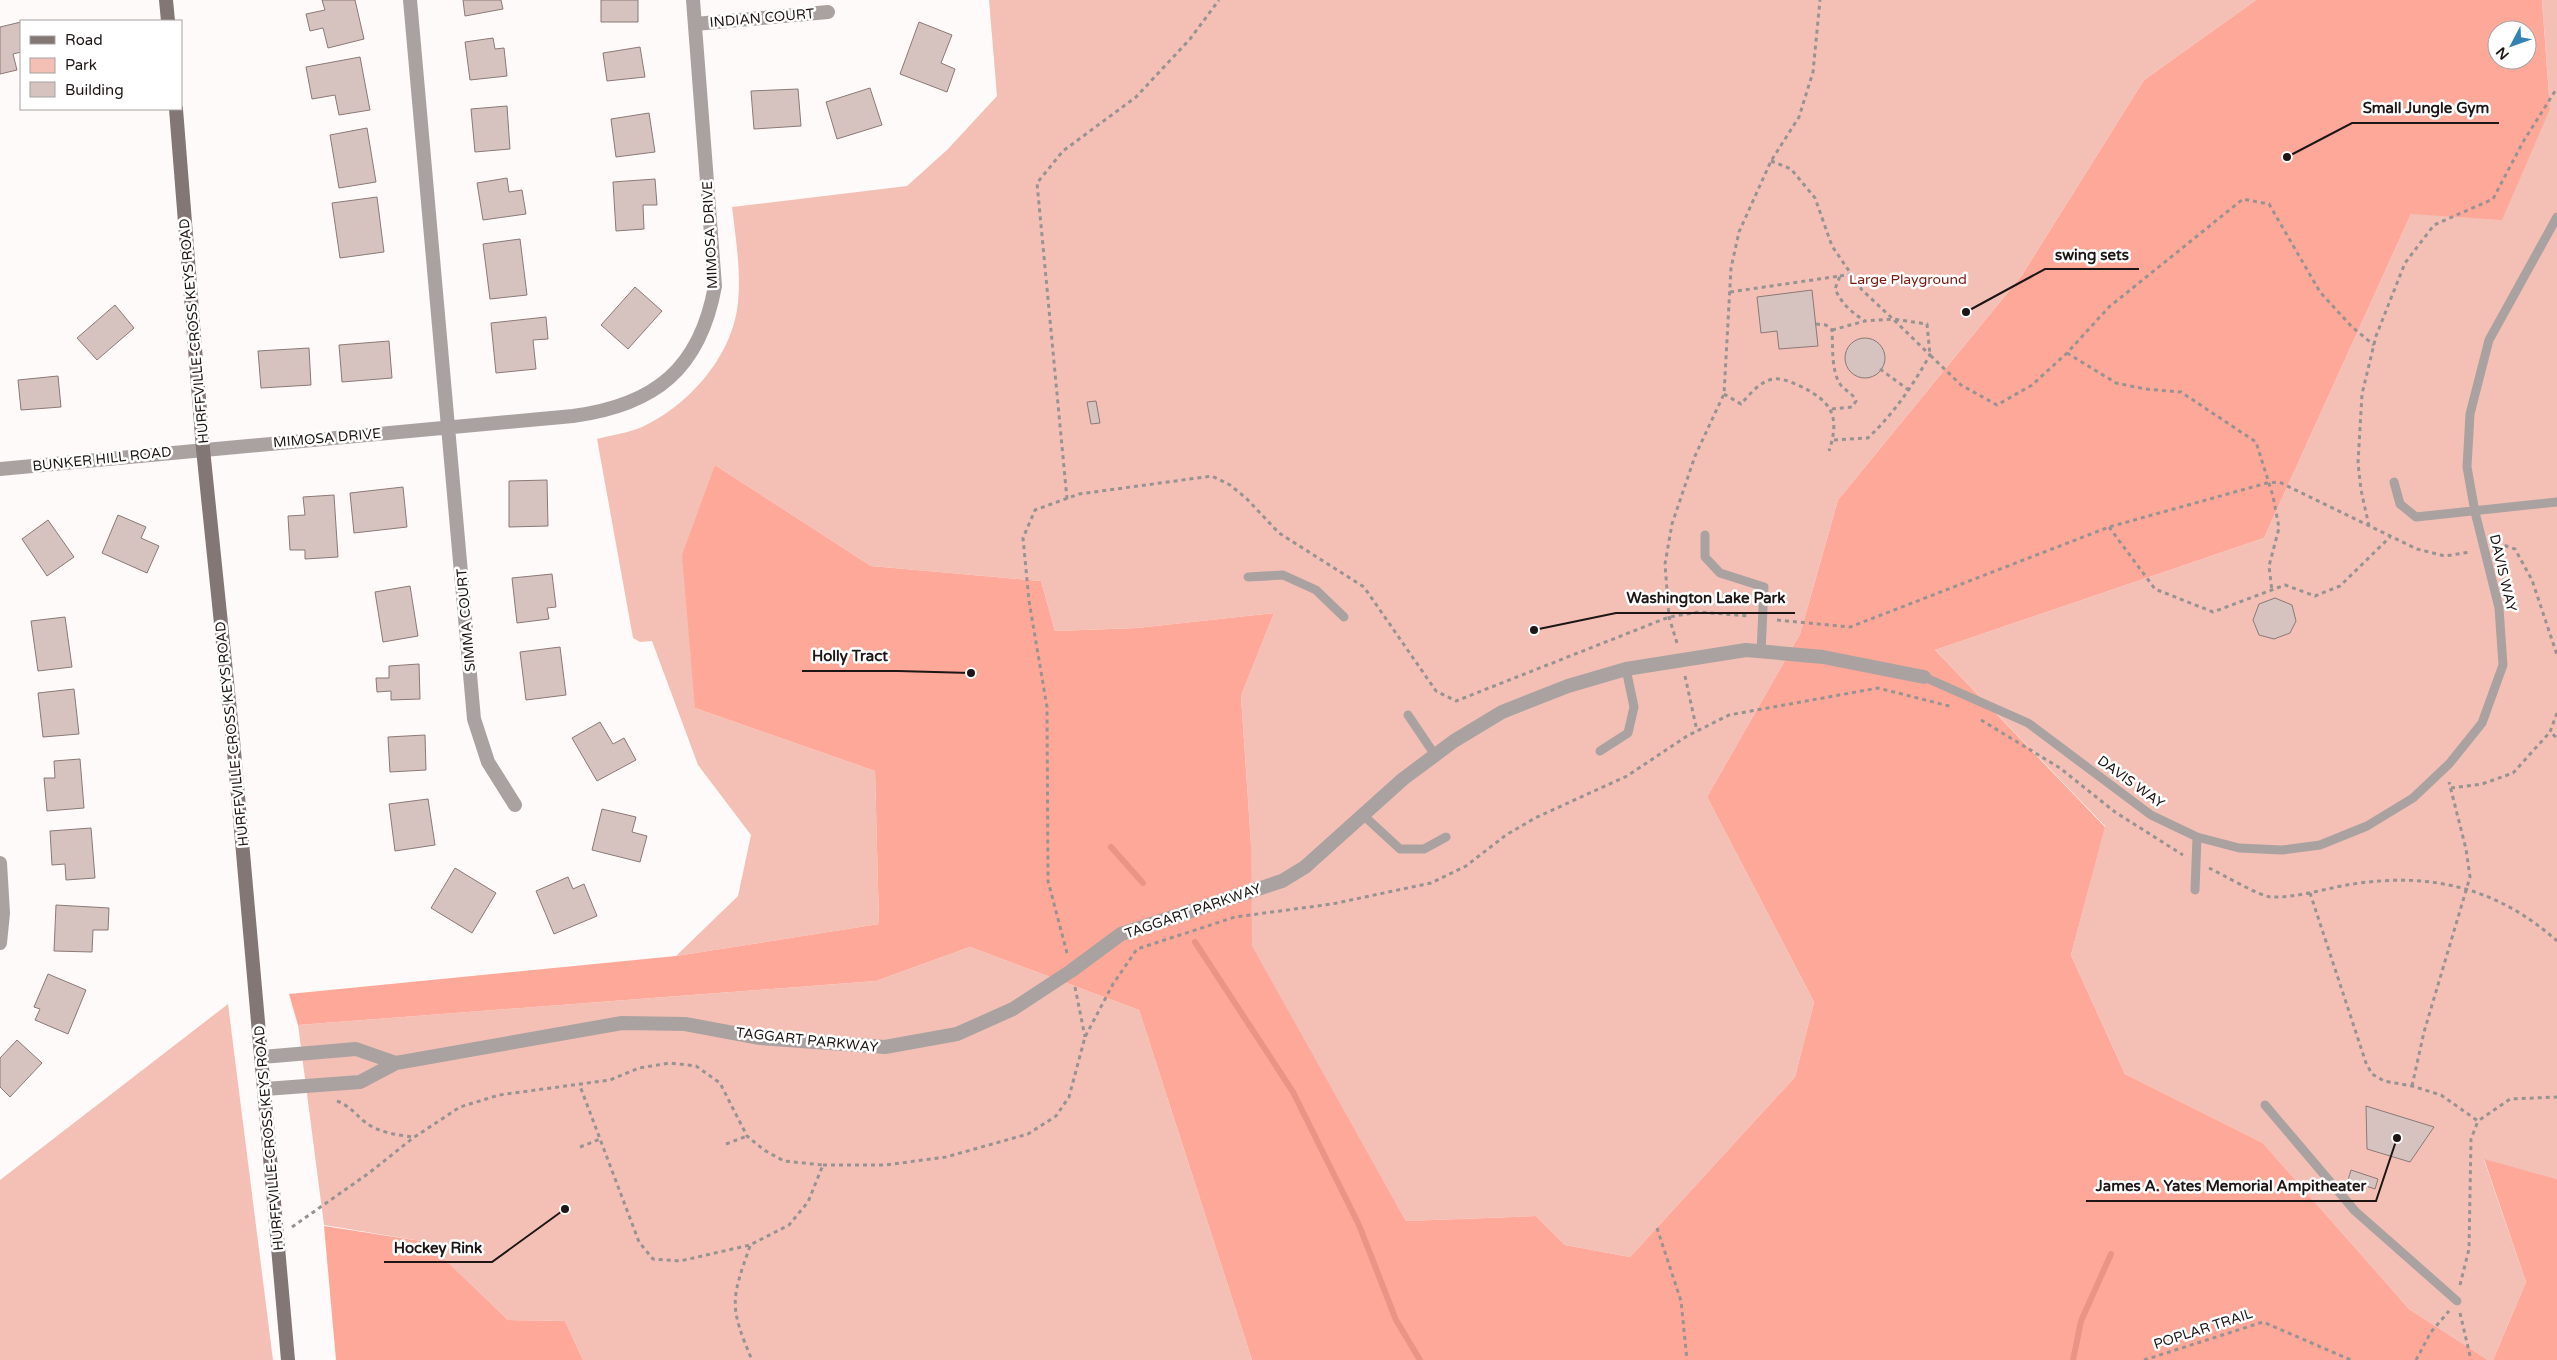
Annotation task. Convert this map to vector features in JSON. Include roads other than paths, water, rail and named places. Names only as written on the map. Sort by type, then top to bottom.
[{"type":"main road","points":[[166,0],[168,20]]},
{"type":"main road","name":"HURFFVILLE-CROSS KEYS ROAD","points":[[176,110],[204,449],[265,1089],[288,1360]]},
{"type":"street","points":[[410,0],[450,426]]},
{"type":"street","name":"MIMOSA DRIVE","points":[[204,449],[580,415],[632,403],[653,391],[671,376],[702,335],[712,302],[715,269],[693,0]]},
{"type":"street","name":"INDIAN COURT","points":[[695,24],[828,12]]},
{"type":"street","name":"SIMMA COURT","points":[[450,426],[474,719],[488,762],[515,805]]},
{"type":"street","name":"BUNKER HILL ROAD","points":[[0,469],[204,449]]},
{"type":"street","name":"TAGGART PARKWAY","points":[[265,1089],[360,1082],[396,1063],[622,1023],[685,1024],[760,1038],[885,1047],[958,1034],[1013,1009],[1071,971],[1121,934],[1282,881],[1305,868],[1403,779],[1435,755],[1502,712],[1568,686],[1626,669],[1737,652],[1823,657],[1924,677]]},
{"type":"street","points":[[0,863],[3,913],[0,943]]},
{"type":"street","name":"TAGGART PARKWAY","points":[[262,1057],[356,1049],[396,1063]]},
{"type":"lane","name":"DAVIS WAY","points":[[1924,677],[2028,723],[2151,815],[2197,837],[2239,848],[2282,850],[2320,845],[2367,826],[2413,798],[2444,769],[2482,723],[2503,665],[2499,608],[2475,512],[2467,467],[2470,414],[2488,340],[2557,217]]},
{"type":"lane","points":[[2394,482],[2400,504],[2416,517],[2557,502]]},
{"type":"lane","points":[[1704,535],[1705,558],[1720,573],[1764,587],[1761,652]]},
{"type":"lane","points":[[1248,577],[1283,574],[1316,590],[1344,618]]},
{"type":"lane","points":[[1600,751],[1628,734],[1634,707],[1626,669]]},
{"type":"lane","points":[[1408,715],[1435,755]]},
{"type":"lane","points":[[1363,814],[1400,849],[1424,849],[1446,837]]},
{"type":"lane","points":[[2195,890],[2197,837]]},
{"type":"lane","points":[[2265,1104],[2355,1211],[2457,1301]]},
{"type":"waterway","points":[[1111,847],[1143,883]]},
{"type":"waterway","points":[[1195,942],[1293,1092],[1359,1225],[1396,1320],[1420,1360]]},
{"type":"waterway","points":[[2073,1360],[2081,1321],[2111,1254]]},
{"type":"place","name":"Small Jungle Gym","points":[[2287,157]]},
{"type":"place","name":"swing sets","points":[[1966,312]]},
{"type":"place","name":"Washington Lake Park","points":[[1534,630]]},
{"type":"place","name":"Holly Tract","points":[[971,673]]},
{"type":"place","name":"James A. Yates Memorial Ampitheater","points":[[2397,1138]]},
{"type":"place","name":"Hockey Rink","points":[[565,1209]]},
{"type":"park label","name":"Large Playground","points":[[1908,279]]}]
